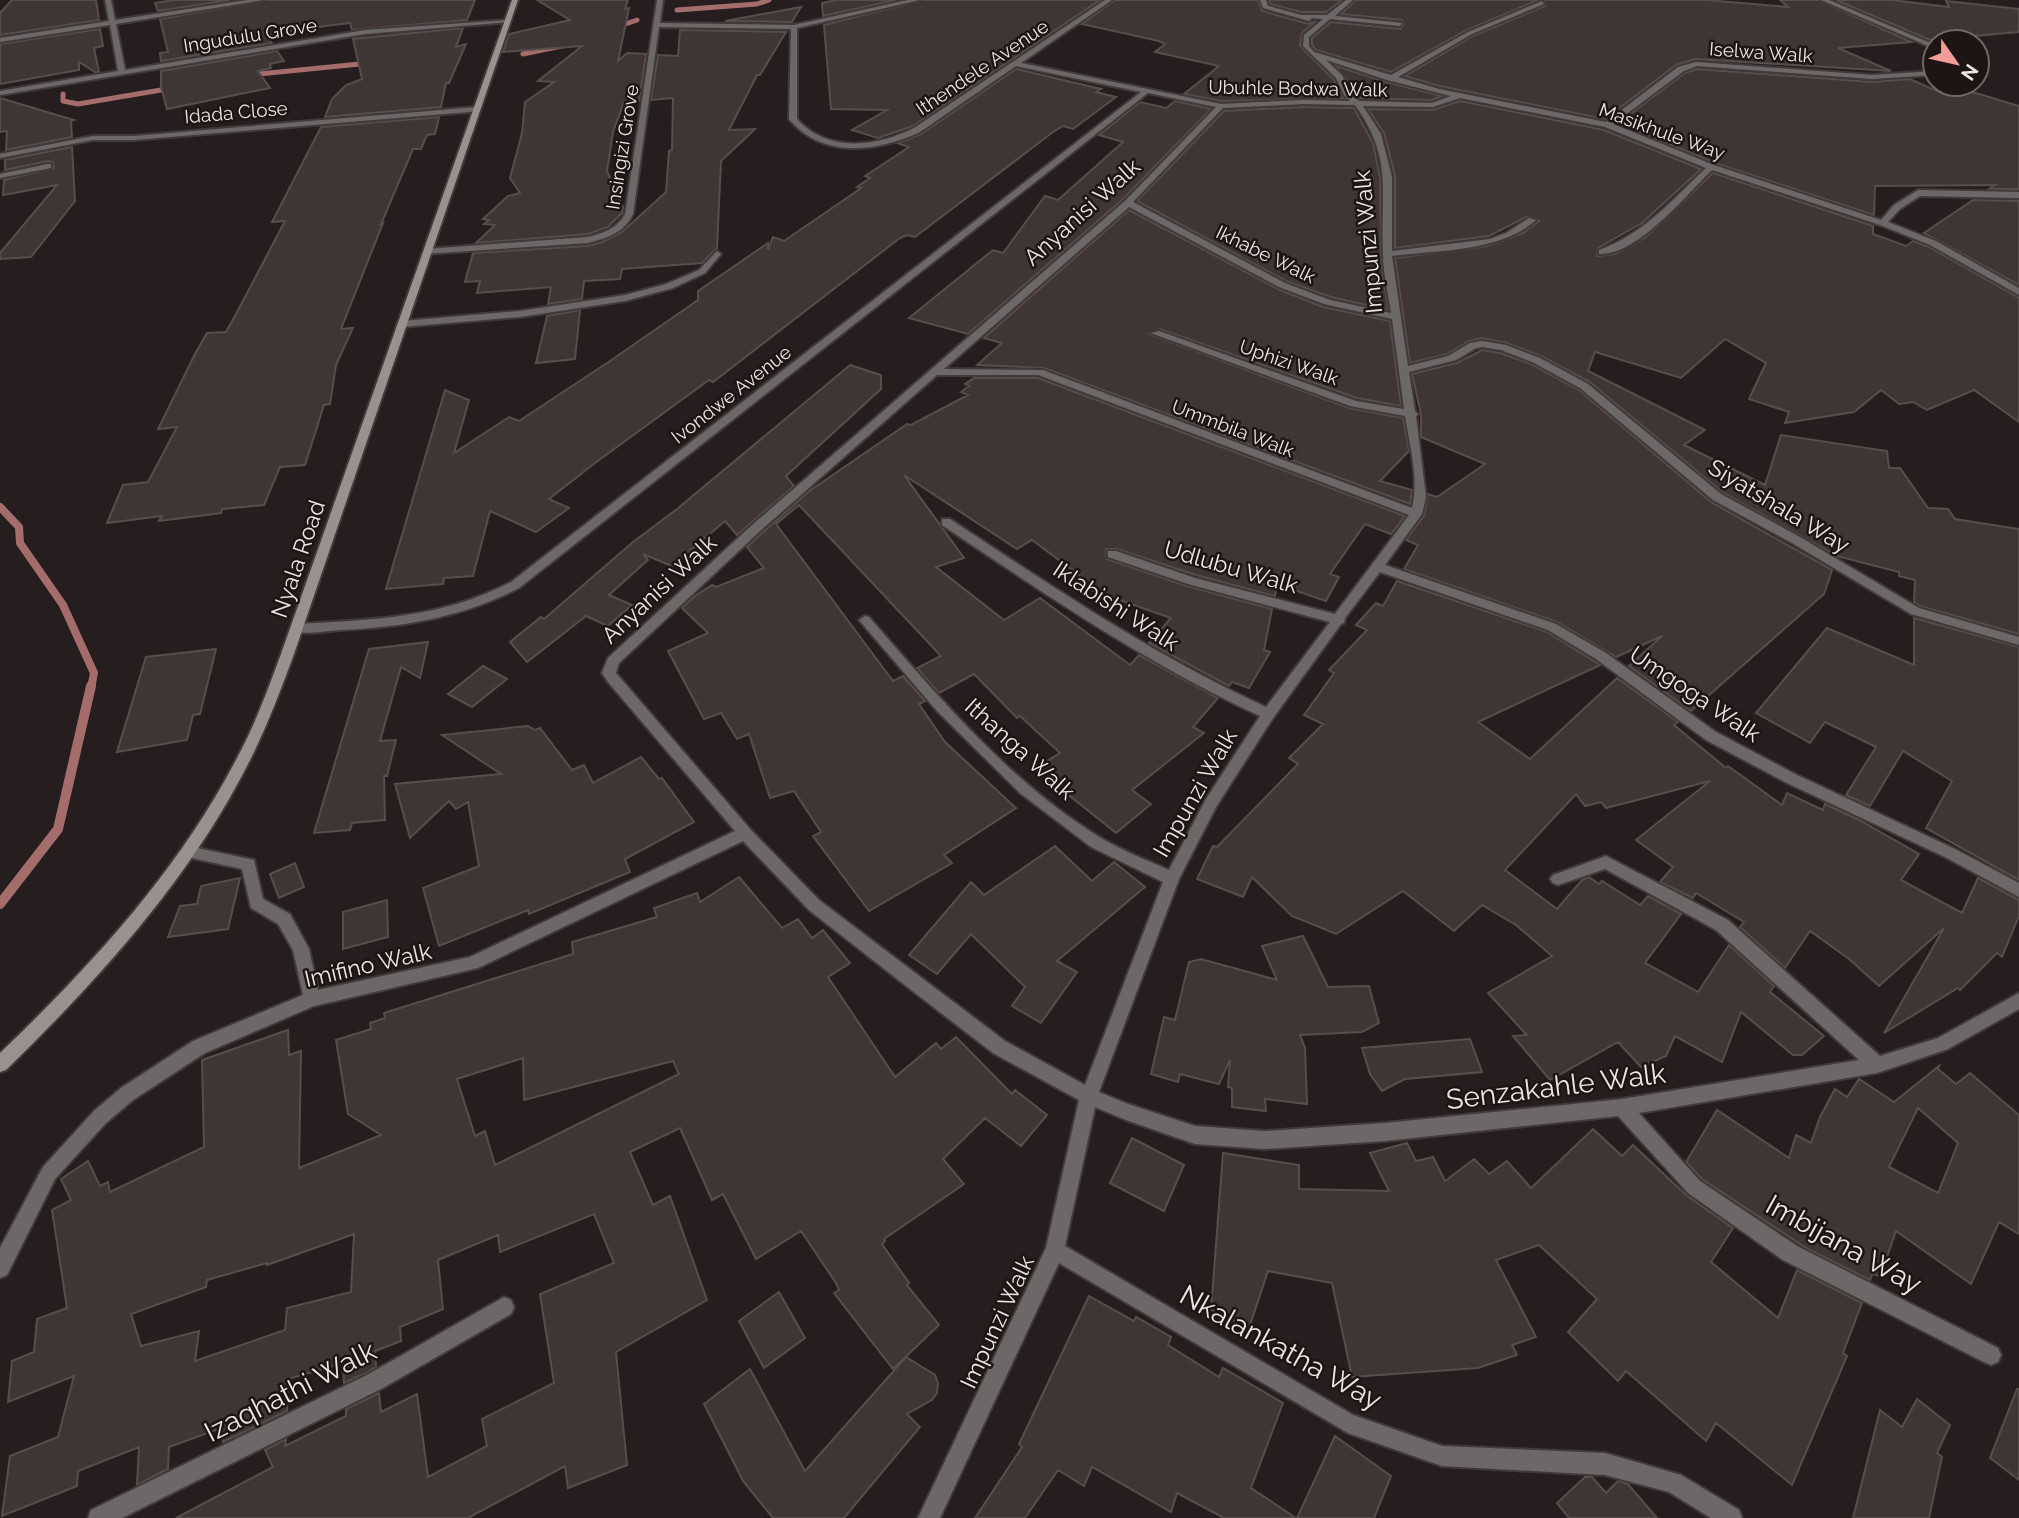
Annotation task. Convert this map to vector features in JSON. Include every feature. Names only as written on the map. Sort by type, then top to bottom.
[{"type":"street","points":[[108,0],[110,23],[122,72]]},
{"type":"street","points":[[0,40],[261,0]]},
{"type":"street","name":"Nyala Road","points":[[0,1064],[121,937],[188,852],[251,746],[297,628],[515,0]]},
{"type":"street","name":"Insingizi Grove","points":[[427,252],[588,240],[612,232],[624,224],[631,201],[660,0]]},
{"type":"street","points":[[656,25],[794,27],[917,0]]},
{"type":"street","name":"Ithendele Avenue","points":[[794,27],[793,119],[797,125],[820,140],[850,146],[867,145],[910,134],[1109,0]]},
{"type":"street","points":[[1263,0],[1265,7],[1303,16],[1320,24]]},
{"type":"street","points":[[1319,56],[1306,46],[1305,39],[1349,0]]},
{"type":"street","points":[[1824,0],[1921,41]]},
{"type":"street","points":[[1390,78],[1470,33],[1542,3]]},
{"type":"street","points":[[1303,16],[1331,16],[1360,22],[1400,24]]},
{"type":"street","name":"Ingudulu Grove","points":[[0,93],[365,32],[507,22]]},
{"type":"street","name":"Masikhule Way","points":[[1319,56],[1458,96],[1529,107],[1607,125],[1711,167],[1882,223],[1933,243],[2019,292]]},
{"type":"street","name":"Impunzi Walk","points":[[929,1518],[1055,1250],[1089,1096],[1172,879],[1211,803],[1268,714],[1416,514],[1420,485],[1413,414],[1387,254],[1388,177],[1377,134],[1359,104],[1348,95],[1339,77],[1319,56]]},
{"type":"street","name":"Ubuhle Bodwa Walk","points":[[1013,63],[1221,106],[1303,102],[1433,105],[1458,96]]},
{"type":"street","name":"Iselwa Walk","points":[[1607,125],[1671,76],[1696,64],[1872,77],[1921,74]]},
{"type":"street","name":"Ivondwe Avenue","points":[[297,628],[356,625],[452,612],[479,605],[515,585],[1146,91]]},
{"type":"street","name":"Anyanisi Walk","points":[[1089,1096],[999,1047],[814,905],[745,833],[613,679],[609,667],[646,627],[1128,203],[1221,106]]},
{"type":"street","name":"Idada Close","points":[[0,156],[93,138],[134,138],[477,109]]},
{"type":"street","points":[[0,176],[48,166]]},
{"type":"street","points":[[1602,252],[1652,228],[1677,198],[1711,167]]},
{"type":"street","points":[[1882,223],[1897,207],[1917,193],[2019,195]]},
{"type":"street","name":"Ikhabe Walk","points":[[1128,203],[1282,285],[1327,302],[1396,317]]},
{"type":"street","points":[[1387,254],[1492,241],[1509,235],[1532,220]]},
{"type":"street","points":[[402,324],[548,311],[655,291],[701,274],[713,264],[717,254]]},
{"type":"street","points":[[1999,280],[2019,276]]},
{"type":"street","name":"Uphizi Walk","points":[[1156,333],[1354,404],[1413,414]]},
{"type":"street","name":"Siyatshala Way","points":[[1405,370],[1452,358],[1474,345],[1503,347],[1536,360],[1584,386],[1717,498],[1796,540],[1915,611],[2019,641]]},
{"type":"street","name":"Ummbila Walk","points":[[934,372],[1039,372],[1416,514]]},
{"type":"street","name":"Iklabishi Walk","points":[[946,522],[1124,639],[1211,690],[1268,714]]},
{"type":"street","name":"Udlubu Walk","points":[[1112,554],[1192,581],[1340,620]]},
{"type":"street","name":"Umgoga Walk","points":[[1378,567],[1552,627],[1601,656],[1712,736],[1792,779],[1950,853],[2019,891]]},
{"type":"street","name":"Ithanga Walk","points":[[865,620],[947,715],[1024,789],[1087,837],[1172,879]]},
{"type":"street","name":"Imifino Walk","points":[[0,1268],[49,1173],[100,1117],[158,1071],[199,1047],[312,999],[472,964],[745,833]]},
{"type":"street","points":[[188,852],[249,864],[256,903],[284,919],[301,949],[312,999]]},
{"type":"street","points":[[1558,880],[1606,862],[1722,925],[1877,1065]]},
{"type":"street","name":"Senzakahle Walk","points":[[1089,1096],[1126,1112],[1195,1135],[1265,1140],[1385,1132],[1622,1107],[1877,1065],[1942,1044],[2019,1000]]},
{"type":"street","name":"Imbijana Way","points":[[1622,1107],[1694,1187],[1790,1253],[1991,1355]]},
{"type":"street","name":"Nkalankatha Way","points":[[1055,1250],[1348,1423],[1442,1456],[1605,1464],[1673,1483],[1731,1518]]},
{"type":"street","name":"Izaqhathi Walk","points":[[99,1518],[374,1382],[504,1307]]},
{"type":"building","points":[[12,0],[96,0],[99,20],[0,35],[0,13]]},
{"type":"building","points":[[174,0],[230,0],[158,11],[155,3]]},
{"type":"building","points":[[267,0],[475,0],[467,20],[352,30],[350,23],[325,26],[267,35],[272,43],[161,61],[160,53],[168,52],[160,19]]},
{"type":"building","points":[[537,0],[628,0],[625,9],[629,8],[618,61],[627,53],[646,54],[639,101],[624,102],[613,132],[607,171],[623,207],[622,213],[608,227],[588,234],[476,243],[495,225],[484,224],[489,220],[483,219],[508,196],[520,193],[510,178],[522,133],[525,102],[554,82],[538,81],[582,46],[503,52],[509,34],[570,20]]},
{"type":"building","points":[[836,0],[896,0],[823,16],[822,3]]},
{"type":"building","points":[[923,0],[1100,0],[913,126],[878,138],[852,130],[887,110],[831,109],[824,25]]},
{"type":"building","points":[[1115,0],[1258,0],[1262,11],[1308,24],[1316,21],[1302,33],[1300,46],[1334,80],[1344,98],[1221,101],[1184,94],[1219,66],[1155,52],[1165,44],[1159,41],[1082,24]]},
{"type":"building","points":[[1269,0],[1342,0],[1326,12],[1301,12],[1270,4]]},
{"type":"building","points":[[1356,0],[1538,0],[1467,30],[1391,72],[1316,50],[1312,45],[1312,38],[1331,22],[1400,29],[1404,24],[1402,20],[1341,14]]},
{"type":"building","points":[[1544,0],[1706,0],[1788,7],[1780,0],[1819,0],[1911,42],[1838,48],[1891,71],[1695,59],[1676,65],[1605,119],[1440,86],[1405,76],[1473,36],[1545,6]]},
{"type":"building","points":[[1836,0],[1892,0],[1949,7],[1946,1],[2019,9],[2019,32],[1991,35],[1991,28],[1921,28],[1921,36]]},
{"type":"building","points":[[801,7],[792,22],[725,21]]},
{"type":"building","points":[[463,28],[456,47],[466,44],[449,83],[446,83],[441,107],[325,117],[332,99],[346,85],[362,79],[353,39]]},
{"type":"building","points":[[100,29],[103,46],[94,48],[99,72],[79,62],[79,70],[0,84],[0,44]]},
{"type":"building","points":[[680,30],[786,32],[760,75],[757,75],[729,130],[755,129],[721,161],[717,248],[702,263],[622,269],[620,279],[584,281],[582,299],[548,304],[551,287],[477,293],[480,281],[465,282],[473,253],[588,246],[603,242],[622,232],[666,192],[669,151],[672,150],[673,98],[651,100],[658,55],[678,56]]},
{"type":"building","points":[[277,51],[284,61],[270,64],[271,68],[258,71],[270,88],[167,109],[161,87],[161,71]]},
{"type":"building","points":[[1336,66],[1442,96],[1432,100],[1360,98]]},
{"type":"building","points":[[1016,69],[1101,89],[1096,92],[1116,97],[1073,129],[1063,126],[1053,132],[915,237],[907,235],[900,238],[713,382],[709,380],[595,463],[549,499],[569,508],[536,532],[490,511],[473,576],[444,578],[443,584],[386,589],[445,390],[469,400],[454,453],[509,417],[519,421],[610,361],[698,300],[698,291],[768,243],[768,250],[773,237],[784,241],[861,188],[857,187],[870,178],[865,176],[909,147],[897,143],[921,134]]},
{"type":"building","points":[[1697,69],[1872,82],[1910,79],[1921,84],[1921,98],[1991,98],[2019,106],[2019,189],[1989,189],[1995,185],[1875,186],[1874,215],[1715,163],[1618,123],[1685,73]]},
{"type":"building","points":[[0,98],[74,120],[71,121],[72,137],[6,150],[7,131],[0,132]]},
{"type":"building","points":[[1175,101],[1211,109],[1123,199],[968,334],[909,318],[993,250],[1003,253],[1045,196],[1058,200],[1123,142],[1099,135],[1140,102],[1166,108]]},
{"type":"building","points":[[1460,101],[1604,130],[1701,169],[1642,223],[1598,248],[1597,256],[1615,254],[1646,237],[1713,173],[1873,226],[1873,234],[1906,246],[1913,241],[1929,247],[2019,298],[2019,422],[1974,390],[1927,410],[1913,402],[1899,404],[1881,390],[1854,412],[1785,423],[1789,412],[1749,399],[1766,363],[1725,339],[1681,378],[1595,352],[1588,371],[1705,430],[1684,445],[1765,485],[1781,435],[1887,451],[1889,468],[1900,468],[1928,508],[1948,509],[1955,519],[2019,529],[2019,634],[1920,606],[1914,602],[1915,580],[1899,576],[1899,572],[1837,556],[1722,492],[1590,382],[1541,356],[1507,343],[1482,338],[1469,341],[1447,354],[1410,363],[1395,258],[1488,246],[1523,233],[1539,221],[1528,216],[1489,236],[1395,248],[1395,176],[1384,133],[1368,109],[1433,110]]},
{"type":"building","points":[[1303,107],[1354,108],[1373,143],[1380,177],[1381,261],[1388,310],[1331,297],[1286,281],[1137,201],[1224,111]]},
{"type":"building","points":[[439,117],[435,134],[427,135],[421,149],[413,149],[381,224],[383,223],[341,329],[353,328],[336,365],[330,404],[324,405],[305,465],[280,467],[264,505],[222,509],[221,513],[159,521],[162,516],[107,523],[123,485],[148,482],[177,427],[158,429],[207,333],[226,332],[236,314],[285,221],[272,222],[321,127]]},
{"type":"building","points":[[72,147],[75,201],[31,257],[0,259],[0,253],[57,185],[3,195],[4,180],[54,168],[53,162],[48,161],[5,170],[5,160]]},
{"type":"building","points":[[1973,200],[2019,201],[2019,285],[1924,233]]},
{"type":"building","points":[[1129,210],[1278,289],[1323,307],[1390,321],[1401,406],[1357,398],[1160,329],[1149,334],[1349,408],[1403,418],[1409,451],[1380,481],[1412,490],[1410,504],[1044,368],[977,365],[1002,343],[984,338]]},
{"type":"building","points":[[580,310],[575,359],[536,363],[547,316]]},
{"type":"building","points":[[1482,350],[1531,364],[1579,390],[1711,502],[1832,570],[1824,594],[1691,711],[1629,666],[1662,636],[1616,657],[1557,622],[1404,569],[1418,545],[1406,540],[1424,516],[1428,494],[1437,497],[1485,464],[1421,437],[1421,414],[1412,374],[1457,363]]},
{"type":"building","points":[[850,365],[881,375],[881,389],[786,476],[794,486],[737,535],[725,521],[672,566],[643,554],[648,560],[609,595],[632,605],[608,626],[586,616],[527,662],[510,642],[541,617],[544,619],[633,542],[677,509]]},
{"type":"building","points":[[974,378],[1038,378],[1405,516],[1391,534],[1365,524],[1330,574],[1339,577],[1326,601],[1277,584],[1275,596],[1196,575],[1117,549],[1106,549],[1107,559],[1187,586],[1272,609],[1264,650],[1270,652],[1249,688],[1232,682],[1229,686],[1149,643],[1171,618],[1068,582],[1079,575],[1032,540],[1017,549],[904,475],[964,558],[936,567],[1004,620],[1040,598],[1130,665],[1139,655],[1218,698],[1193,727],[1204,733],[1132,790],[1151,804],[1116,833],[1035,768],[1060,753],[1020,716],[1017,718],[974,674],[939,693],[917,668],[941,656],[799,505],[776,524],[893,681],[903,676],[925,701],[919,704],[945,742],[1016,808],[944,855],[952,863],[869,911],[813,836],[821,832],[794,791],[770,798],[749,734],[737,739],[721,713],[704,719],[668,651],[708,633],[682,608],[712,585],[716,587],[764,568],[747,547],[808,492],[907,424],[911,425],[968,395],[961,392],[969,386],[965,384]]},
{"type":"building","points":[[1397,581],[1547,632],[1600,665],[1478,722],[1530,759],[1617,678],[1678,722],[1674,725],[1726,768],[1728,766],[1782,805],[1787,793],[1823,810],[1825,804],[1919,854],[1901,880],[1962,913],[1978,878],[2019,900],[2019,916],[2002,957],[1997,953],[1960,990],[1958,988],[1884,1033],[1944,928],[1879,986],[1849,959],[1810,931],[1785,968],[1740,927],[1744,922],[1696,893],[1693,898],[1660,882],[1673,867],[1636,840],[1710,781],[1606,808],[1601,802],[1585,806],[1576,794],[1505,870],[1557,909],[1582,880],[1589,877],[1599,884],[1602,881],[1640,905],[1648,896],[1681,914],[1645,963],[1698,992],[1729,945],[1774,986],[1770,992],[1824,1036],[1802,1055],[1793,1055],[1741,1012],[1722,1062],[1675,1036],[1666,1056],[1641,1067],[1618,1042],[1550,1080],[1513,1036],[1527,1035],[1488,993],[1552,956],[1516,925],[1482,905],[1454,931],[1403,891],[1336,934],[1292,916],[1252,877],[1243,897],[1197,879],[1213,846],[1217,847],[1298,764],[1289,758],[1323,724],[1304,715],[1334,673],[1329,670],[1367,630],[1356,625],[1376,603],[1383,606]]},
{"type":"building","points":[[1914,618],[2019,647],[2019,880],[1926,828],[1952,781],[1903,751],[1870,806],[1846,795],[1876,747],[1825,722],[1810,743],[1756,713],[1827,628],[1914,665]]},
{"type":"building","points":[[428,642],[420,678],[401,667],[380,741],[396,740],[387,776],[384,776],[385,820],[352,823],[350,830],[314,833],[369,649]]},
{"type":"building","points":[[216,649],[200,714],[193,715],[187,740],[117,752],[146,657]]},
{"type":"building","points":[[483,666],[507,679],[472,707],[448,694]]},
{"type":"building","points":[[528,726],[535,730],[540,728],[572,770],[584,765],[593,783],[641,757],[659,779],[662,778],[694,822],[625,859],[630,872],[529,914],[528,910],[439,946],[423,888],[479,866],[468,802],[456,809],[449,801],[410,838],[395,784],[501,774],[442,735]]},
{"type":"building","points":[[1055,846],[1092,881],[1114,862],[1145,887],[1057,961],[1077,972],[1041,1023],[1012,1006],[1025,987],[971,934],[937,974],[909,955],[971,882],[984,895]]},
{"type":"building","points":[[295,863],[304,887],[279,898],[270,874]]},
{"type":"building","points":[[739,877],[782,928],[798,919],[812,938],[823,930],[850,963],[828,977],[895,1077],[936,1043],[941,1049],[956,1037],[1012,1094],[1015,1090],[1047,1115],[1021,1146],[985,1118],[943,1159],[964,1184],[884,1239],[882,1244],[909,1283],[907,1285],[939,1325],[893,1369],[834,1293],[839,1290],[836,1283],[801,1231],[756,1259],[723,1194],[712,1200],[680,1128],[630,1152],[653,1205],[670,1196],[707,1300],[616,1352],[627,1465],[568,1488],[565,1466],[468,1518],[176,1518],[273,1467],[265,1450],[286,1439],[285,1446],[346,1416],[346,1409],[379,1393],[381,1412],[417,1394],[428,1477],[487,1446],[482,1419],[554,1383],[540,1294],[614,1263],[594,1214],[500,1252],[498,1235],[438,1260],[443,1309],[400,1327],[401,1341],[375,1351],[376,1367],[366,1373],[344,1383],[343,1363],[288,1379],[287,1411],[223,1442],[221,1428],[169,1447],[168,1469],[137,1485],[139,1447],[78,1471],[77,1486],[2,1516],[10,1456],[58,1437],[74,1376],[8,1402],[12,1361],[34,1352],[37,1319],[67,1308],[52,1210],[71,1200],[61,1179],[88,1161],[100,1186],[108,1182],[110,1192],[204,1147],[202,1060],[288,1030],[289,1055],[301,1051],[299,1168],[381,1135],[348,1114],[336,1040],[371,1029],[370,1023],[385,1018],[384,1013],[573,954],[572,942],[657,917],[654,908],[697,893],[700,902]],"holes":[[[523,1058],[524,1100],[673,1061],[679,1074],[495,1165],[485,1131],[475,1136],[457,1079]],[[354,1234],[351,1292],[287,1308],[285,1330],[195,1361],[199,1331],[141,1346],[131,1314],[206,1287],[207,1280],[267,1265]]]},
{"type":"building","points":[[240,878],[228,929],[168,937],[180,906],[197,904],[201,886]]},
{"type":"building","points":[[387,900],[388,937],[343,949],[343,912]]},
{"type":"building","points":[[1303,936],[1328,987],[1369,986],[1379,1023],[1362,1032],[1300,1035],[1305,1048],[1307,1104],[1265,1099],[1266,1111],[1232,1107],[1232,1088],[1228,1087],[1230,1060],[1219,1084],[1180,1074],[1178,1082],[1151,1074],[1164,1017],[1175,1020],[1189,962],[1201,959],[1277,980],[1262,946]]},
{"type":"building","points":[[1470,1039],[1482,1072],[1405,1079],[1382,1091],[1370,1074],[1362,1048]]},
{"type":"building","points":[[1939,1066],[1938,1069],[1956,1084],[1970,1073],[2019,1115],[2019,1234],[1999,1222],[1971,1284],[1896,1231],[1880,1277],[1873,1273],[1870,1280],[1806,1248],[1702,1179],[1686,1162],[1717,1110],[1789,1158],[1796,1135],[1811,1143],[1820,1117],[1835,1089],[1847,1097],[1859,1079],[1894,1102]],"holes":[[[1918,1108],[1958,1143],[1938,1193],[1889,1167]]]},
{"type":"building","points":[[1593,1129],[1622,1156],[1633,1145],[1686,1195],[1733,1228],[1711,1262],[1778,1318],[1797,1270],[1862,1303],[1843,1353],[1847,1356],[1792,1485],[1716,1423],[1706,1441],[1626,1371],[1618,1381],[1568,1332],[1597,1299],[1539,1245],[1496,1260],[1536,1337],[1512,1345],[1517,1355],[1478,1368],[1352,1377],[1332,1283],[1268,1271],[1249,1328],[1211,1310],[1223,1153],[1299,1165],[1299,1189],[1389,1191],[1370,1153],[1407,1143],[1416,1161],[1433,1157],[1445,1181],[1474,1159],[1489,1174],[1507,1161],[1531,1188]]},
{"type":"building","points":[[1132,1138],[1184,1165],[1164,1211],[1110,1183]]},
{"type":"building","points":[[779,1292],[805,1338],[764,1368],[739,1321]]},
{"type":"building","points":[[1089,1296],[1134,1321],[1136,1317],[1171,1337],[1168,1345],[1219,1377],[1223,1368],[1283,1403],[1251,1488],[1296,1518],[1224,1518],[1177,1493],[1171,1512],[1092,1467],[1084,1486],[1058,1470],[1025,1518],[975,1518],[1022,1447],[1019,1444]]},
{"type":"building","points":[[906,1357],[935,1375],[938,1383],[937,1393],[932,1400],[907,1414],[920,1427],[844,1518],[773,1518],[743,1481],[704,1404],[750,1369],[805,1471]]},
{"type":"building","points":[[2019,1389],[2019,1480],[1990,1458]]},
{"type":"building","points":[[1917,1399],[1950,1425],[1937,1453],[1942,1457],[1929,1518],[1853,1518],[1880,1410],[1902,1427]]},
{"type":"building","points":[[1335,1436],[1391,1476],[1374,1518],[1297,1518]]},
{"type":"building","points":[[1585,1477],[1592,1477],[1606,1493],[1618,1481],[1628,1484],[1657,1518],[1569,1518],[1557,1503]]},
{"type":"waterway","points":[[677,10],[757,4],[769,0]]},
{"type":"waterway","points":[[614,28],[637,20]]},
{"type":"waterway","points":[[523,54],[571,44]]},
{"type":"waterway","points":[[250,75],[370,63]]},
{"type":"waterway","points":[[63,94],[63,101],[78,104],[173,88]]},
{"type":"waterway","points":[[0,507],[19,527],[20,543],[63,605],[94,673],[91,688]]},
{"type":"waterway","points":[[0,904],[58,829],[91,686]]}]
